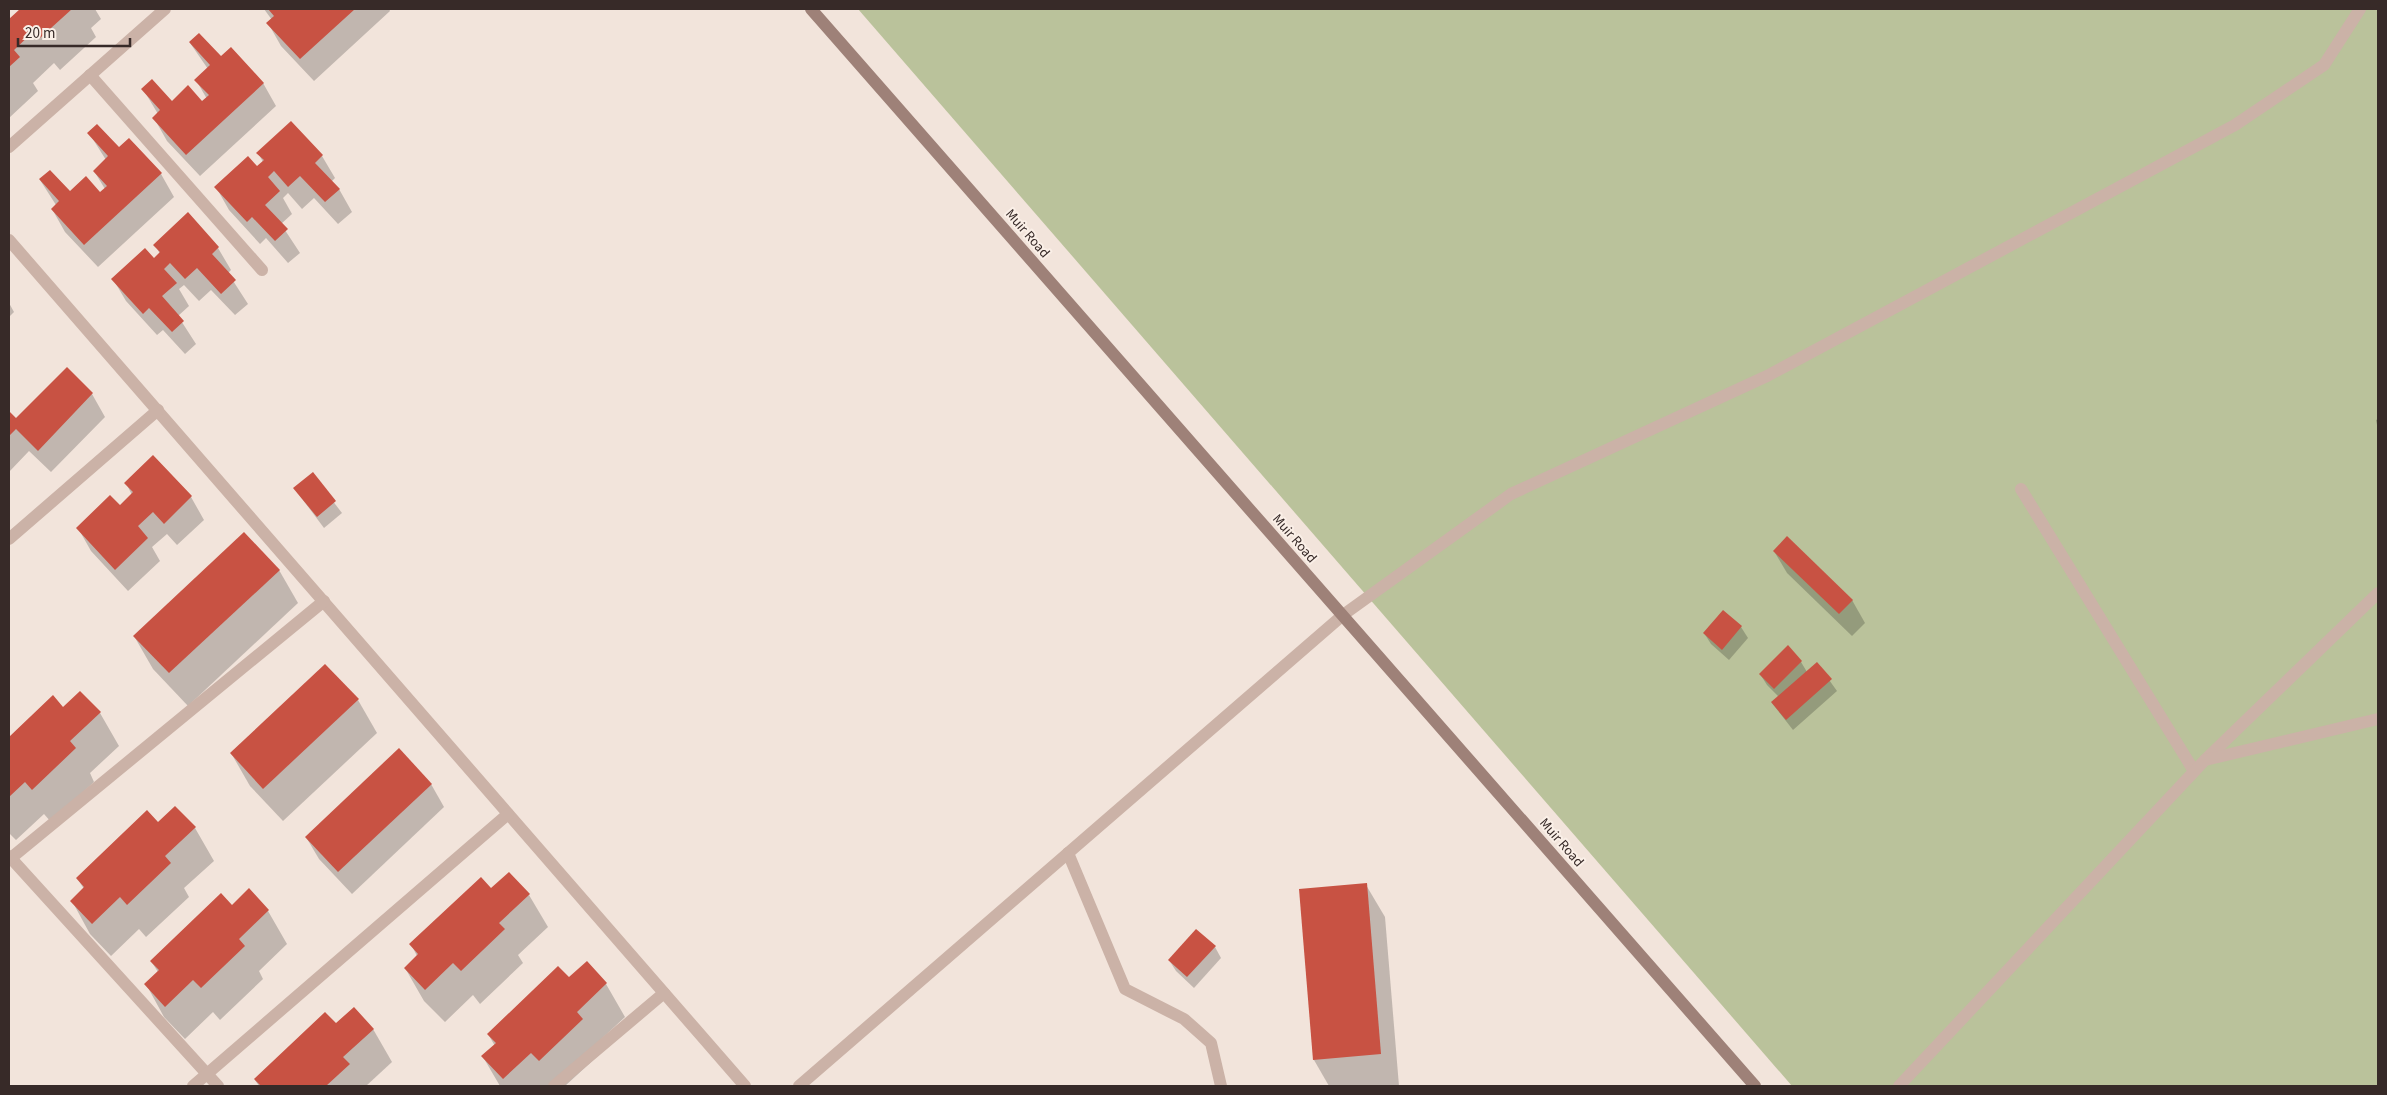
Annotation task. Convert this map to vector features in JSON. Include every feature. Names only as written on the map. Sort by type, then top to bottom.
[{"type":"main road","name":"Muir Road","points":[[812,9],[1755,1086]]},
{"type":"street","points":[[9,147],[165,9]]},
{"type":"street","points":[[799,1086],[1343,615],[1510,494],[1767,376],[2235,125],[2324,65],[2360,9]]},
{"type":"street","points":[[90,75],[262,270]]},
{"type":"street","points":[[9,240],[745,1086]]},
{"type":"street","points":[[9,539],[158,410]]},
{"type":"street","points":[[2021,489],[2194,771]]},
{"type":"street","points":[[1899,1086],[2194,771],[2378,593]]},
{"type":"street","points":[[218,1086],[10,857],[324,601]]},
{"type":"street","points":[[2205,760],[2378,719]]},
{"type":"street","points":[[193,1086],[508,814]]},
{"type":"street","points":[[1068,853],[1125,989],[1184,1019],[1211,1043],[1220,1086]]},
{"type":"street","points":[[554,1086],[664,993]]},
{"type":"green space","points":[[858,9],[2378,9],[2378,1086],[1792,1086]]},
{"type":"building","points":[[20,9],[72,9],[40,38],[34,31],[14,50],[20,57],[9,67],[9,19]]},
{"type":"building","points":[[268,9],[355,9],[300,59],[266,23],[274,16]]},
{"type":"building","points":[[199,33],[221,56],[231,47],[264,83],[186,155],[152,118],[160,110],[141,89],[152,79],[172,101],[188,85],[202,101],[209,95],[194,80],[210,65],[189,42]]},
{"type":"building","points":[[291,121],[323,155],[315,163],[340,189],[325,202],[300,176],[288,187],[274,171],[268,177],[280,191],[265,205],[288,229],[275,241],[252,217],[247,222],[214,187],[248,156],[257,166],[264,160],[256,153]]},
{"type":"building","points":[[97,124],[119,147],[129,138],[162,173],[84,245],[51,209],[59,201],[39,179],[50,170],[70,191],[86,176],[100,192],[107,186],[93,171],[108,156],[87,133]]},
{"type":"building","points":[[188,212],[219,247],[212,254],[236,280],[221,294],[197,268],[185,279],[170,263],[164,269],[177,283],[162,296],[184,321],[172,332],[149,308],[143,314],[111,279],[145,248],[154,258],[160,252],[153,245]]},
{"type":"building","points":[[67,367],[93,393],[38,451],[16,429],[9,436],[9,411],[16,418]]},
{"type":"building","points":[[153,455],[192,496],[164,524],[153,512],[138,526],[148,538],[115,570],[76,528],[110,495],[120,505],[133,492],[124,483]]},
{"type":"building","points":[[313,472],[336,501],[317,517],[293,488]]},
{"type":"building","points":[[244,532],[280,570],[169,673],[133,636]]},
{"type":"building","points":[[1787,536],[1853,600],[1839,614],[1773,551]]},
{"type":"building","points":[[1723,610],[1742,626],[1722,650],[1703,633]]},
{"type":"building","points":[[1788,645],[1802,661],[1774,689],[1759,674]]},
{"type":"building","points":[[1817,662],[1832,679],[1786,720],[1771,702]]},
{"type":"building","points":[[325,664],[359,699],[263,789],[230,753]]},
{"type":"building","points":[[80,691],[101,712],[70,741],[76,748],[32,790],[25,782],[9,797],[9,737],[53,695],[63,707]]},
{"type":"building","points":[[399,748],[432,784],[338,872],[305,837]]},
{"type":"building","points":[[175,806],[196,827],[165,856],[171,863],[127,905],[120,897],[92,924],[70,901],[84,887],[76,878],[147,810],[158,822]]},
{"type":"building","points":[[509,872],[530,894],[499,923],[505,929],[461,971],[453,963],[425,990],[404,968],[418,954],[409,944],[481,877],[491,888]]},
{"type":"building","points":[[1367,883],[1381,1054],[1313,1060],[1299,889]]},
{"type":"building","points":[[249,888],[269,910],[239,939],[245,946],[201,988],[193,980],[165,1007],[144,984],[159,970],[150,961],[221,893],[232,905]]},
{"type":"building","points":[[1196,929],[1216,946],[1187,977],[1168,960]]},
{"type":"building","points":[[587,961],[607,983],[577,1012],[583,1019],[539,1061],[531,1053],[503,1079],[481,1056],[496,1043],[487,1034],[558,966],[569,977]]},
{"type":"building","points":[[354,1007],[374,1029],[343,1057],[350,1064],[326,1086],[261,1086],[254,1079],[325,1012],[336,1023]]}]
